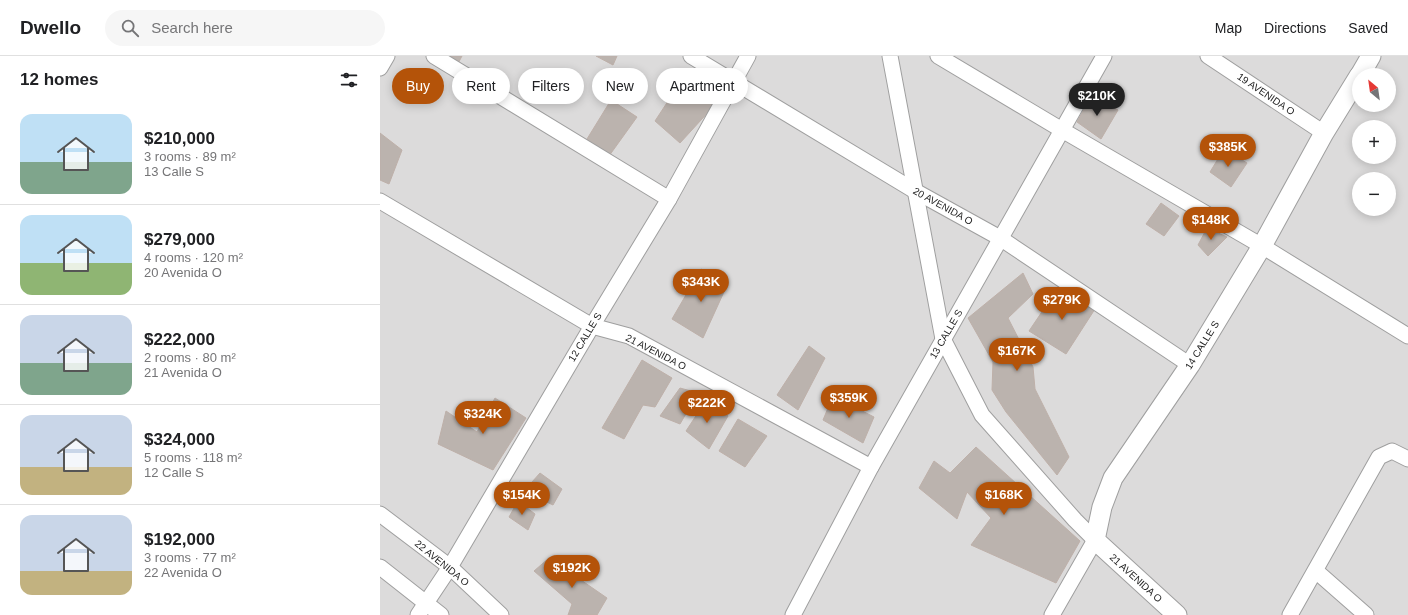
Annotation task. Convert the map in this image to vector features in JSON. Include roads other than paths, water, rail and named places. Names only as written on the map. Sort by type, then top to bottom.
[{"type":"street","points":[[380,68],[387,56]]},
{"type":"street","points":[[434,56],[669,199]]},
{"type":"street","name":"20 AVENIDA O","points":[[691,56],[711,68]]},
{"type":"street","name":"12 CALLE S","points":[[742,68],[748,56]]},
{"type":"street","points":[[890,56],[943,339],[982,415],[1075,520],[1095,540]]},
{"type":"street","points":[[938,56],[1262,246],[1408,336]]},
{"type":"street","name":"13 CALLE S","points":[[792,615],[871,467],[1104,56]]},
{"type":"street","name":"19 AVENIDA O","points":[[1208,56],[1324,133]]},
{"type":"street","name":"14 CALLE S","points":[[1363,68],[1371,56]]},
{"type":"street","name":"14 CALLE S","points":[[1052,615],[1095,540],[1102,507],[1113,478],[1190,365],[1262,246],[1324,133],[1352,87]]},
{"type":"street","name":"20 AVENIDA O","points":[[748,90],[915,191],[1000,238],[1190,365]]},
{"type":"street","name":"12 CALLE S","points":[[422,609],[450,567],[592,326],[669,199],[722,104]]},
{"type":"street","name":"21 AVENIDA O","points":[[380,202],[592,326],[629,336],[871,467]]},
{"type":"street","points":[[1290,615],[1379,457],[1392,451],[1408,459]]},
{"type":"street","name":"22 AVENIDA O","points":[[380,514],[450,567],[501,615]]},
{"type":"street","name":"21 AVENIDA O","points":[[1095,540],[1177,615]]},
{"type":"street","points":[[380,566],[422,609],[441,615]]},
{"type":"street","points":[[1316,571],[1366,615]]}]
